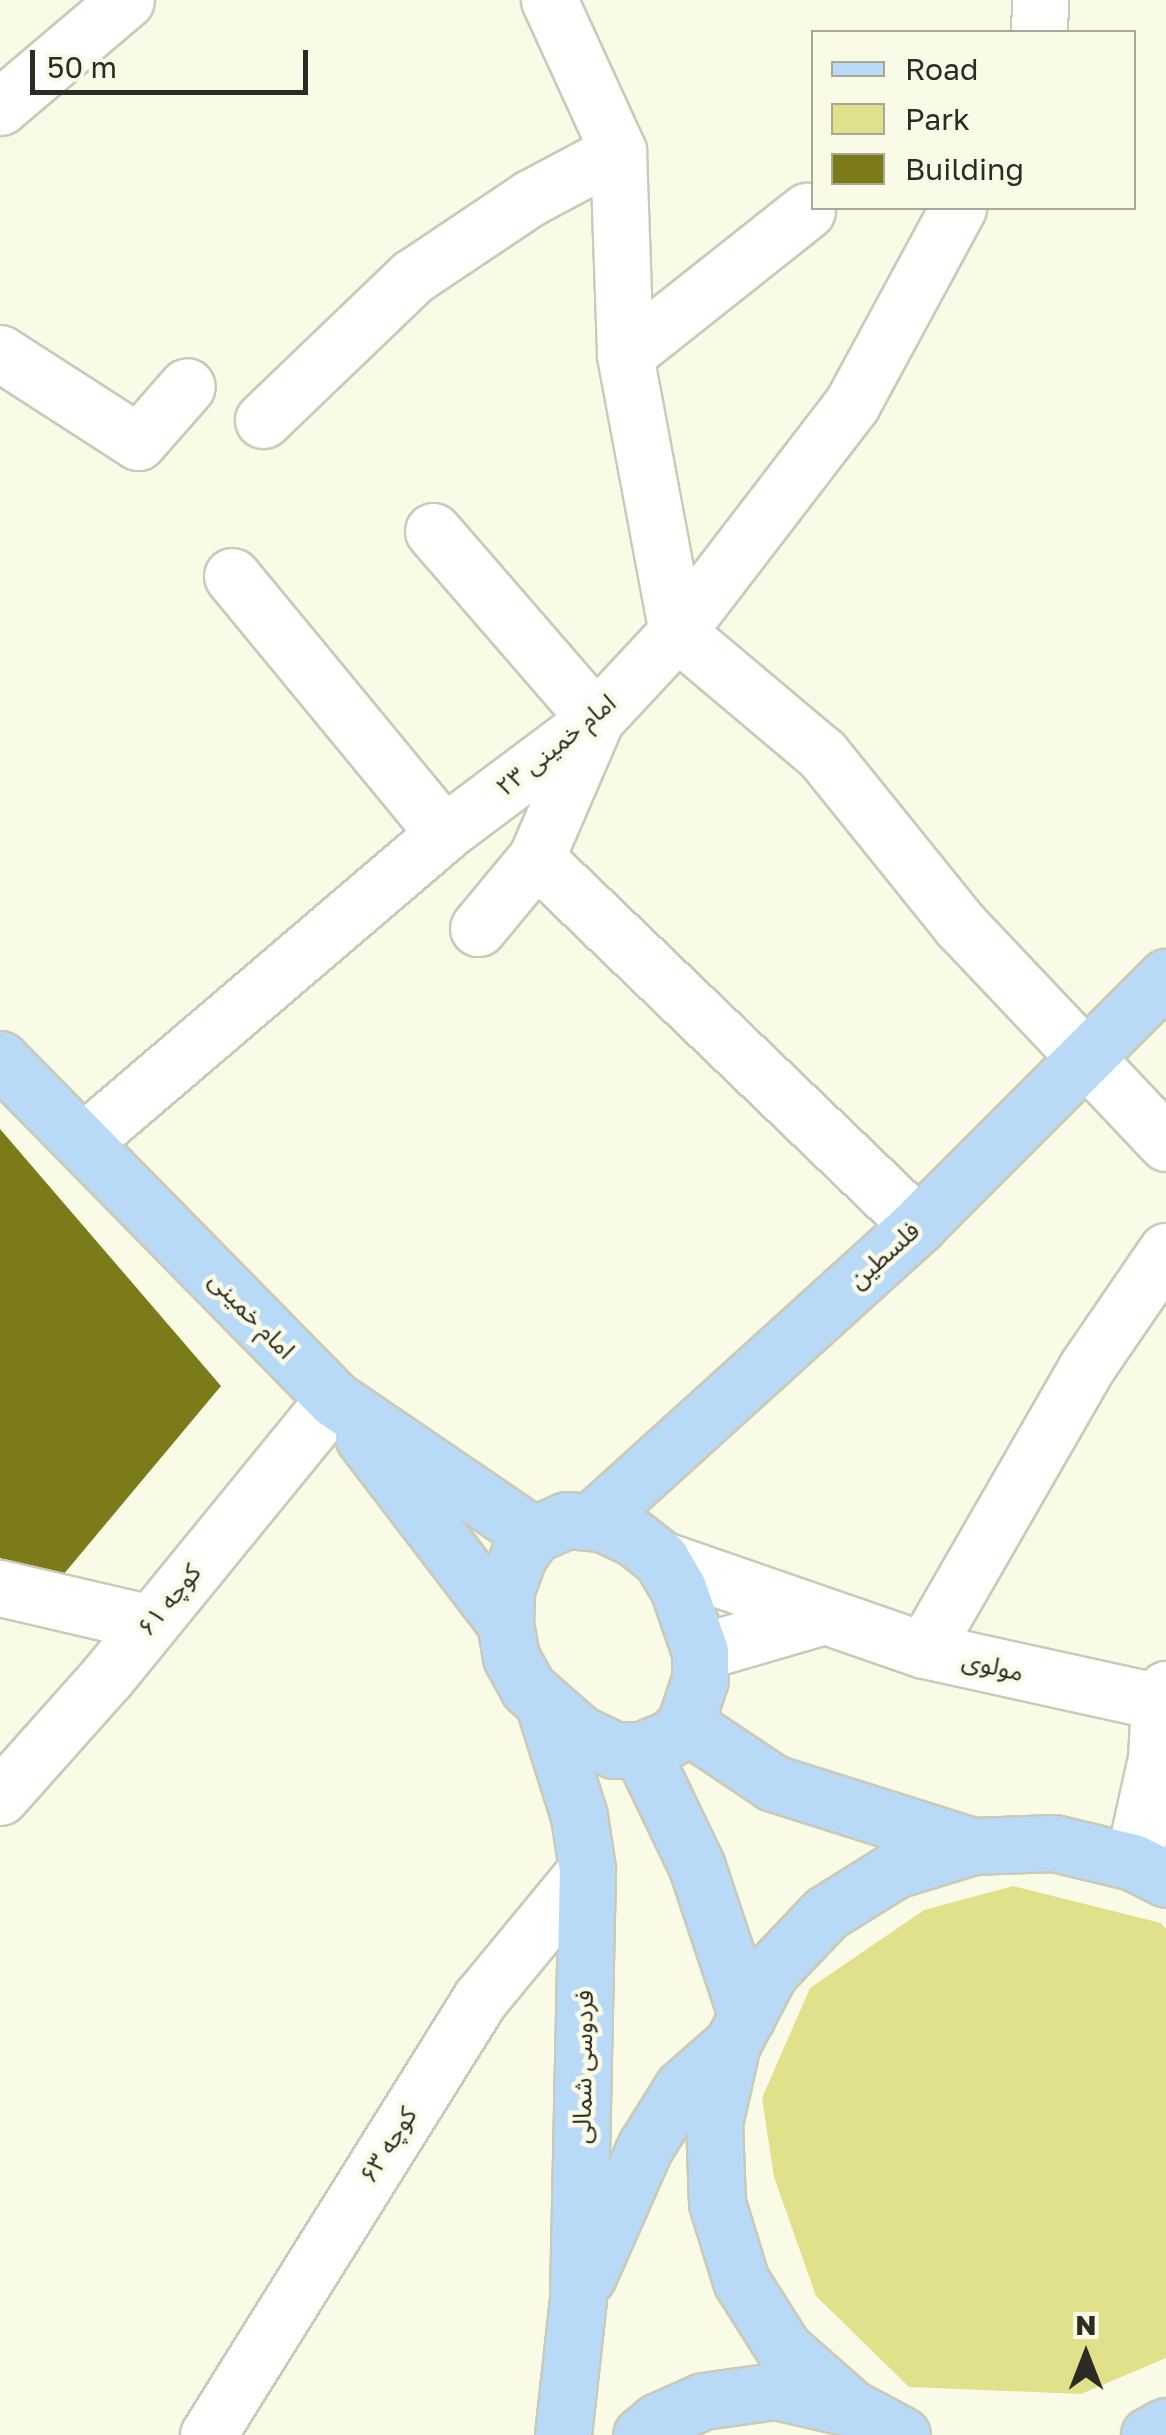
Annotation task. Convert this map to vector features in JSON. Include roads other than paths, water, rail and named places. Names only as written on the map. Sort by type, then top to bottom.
[{"type":"main road","name":"فلسطین","points":[[591,1522],[918,1225],[1166,977]]},
{"type":"main road","name":"امام خمینی","points":[[0,1059],[334,1399],[533,1534]]},
{"type":"main road","points":[[334,1399],[505,1623]]},
{"type":"main road","points":[[567,1520],[591,1522],[634,1538],[661,1559],[690,1614],[700,1652],[696,1702],[663,1737],[614,1750],[579,1733],[528,1688],[511,1657],[505,1623],[506,1590],[519,1555],[533,1534],[567,1520]]},
{"type":"main road","name":"فردوسی شمالی","points":[[544,1705],[579,1816],[587,1869],[578,2298],[563,2435]]},
{"type":"main road","points":[[663,1737],[773,1783],[973,1846]]},
{"type":"main road","points":[[663,1737],[740,2031]]},
{"type":"main road","points":[[902,2435],[851,2408],[784,2350],[741,2281],[718,2203],[715,2139],[740,2031],[770,1972],[826,1913],[894,1870],[973,1846],[1054,1844],[1149,1870]]},
{"type":"main road","points":[[578,2298],[645,2147],[682,2088],[740,2031]]},
{"type":"main road","points":[[641,2435],[658,2420],[704,2401],[775,2390],[851,2408]]},
{"type":"main road","points":[[1148,2435],[1166,2426]]},
{"type":"street","points":[[0,106],[126,0]]},
{"type":"street","points":[[549,0],[618,151],[625,354],[677,632],[822,754],[960,925],[1166,1143]]},
{"type":"street","points":[[1039,30],[1040,0]]},
{"type":"street","points":[[263,420],[412,277],[530,198],[618,151]]},
{"type":"street","name":"امام خمینی ۲۳","points":[[84,1141],[444,832],[596,719],[677,632],[852,404],[957,210]]},
{"type":"street","points":[[625,354],[807,211]]},
{"type":"street","points":[[0,353],[138,442],[187,386]]},
{"type":"street","points":[[432,531],[596,719],[536,858],[478,928]]},
{"type":"street","points":[[232,576],[444,832]]},
{"type":"street","points":[[536,858],[918,1225]]},
{"type":"street","points":[[924,1650],[1086,1368],[1166,1251]]},
{"type":"street","name":"کوچه ۶۱","points":[[0,1797],[150,1624],[334,1399]]},
{"type":"street","name":"مولوی","points":[[661,1559],[924,1650],[1163,1698]]},
{"type":"street","points":[[0,1588],[150,1624]]},
{"type":"street","points":[[700,1652],[824,1616]]},
{"type":"street","points":[[1149,1870],[1163,1698]]},
{"type":"street","name":"کوچه ۶۳","points":[[208,2435],[480,1999],[587,1869]]}]
